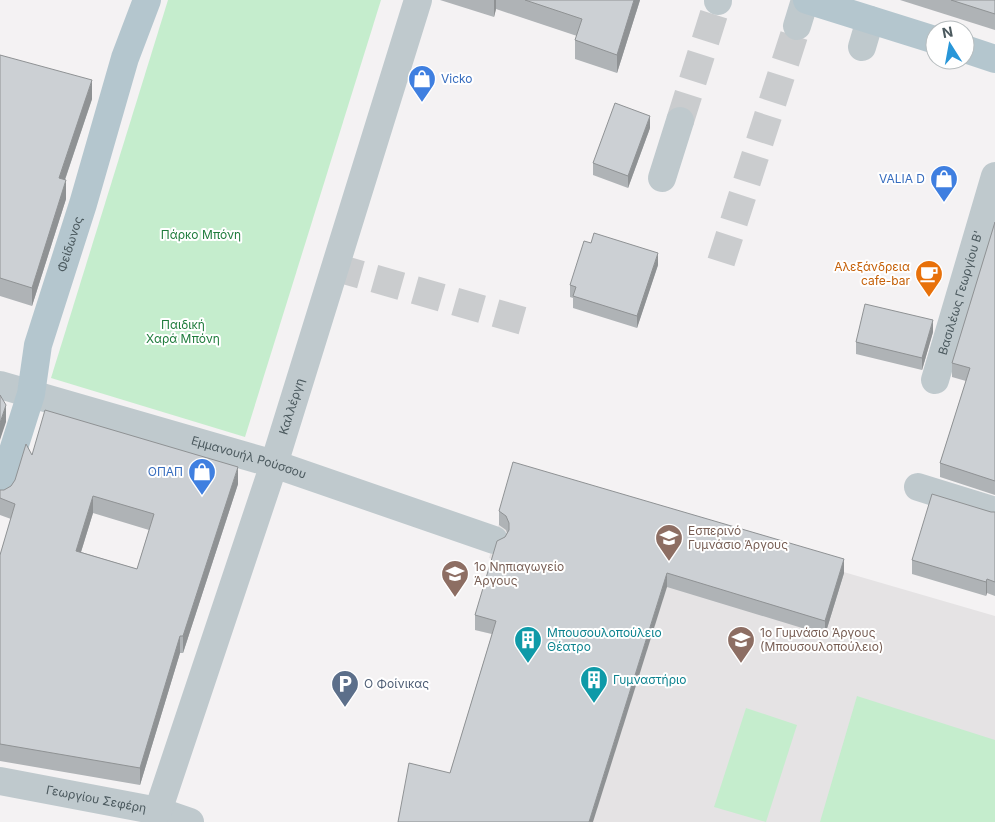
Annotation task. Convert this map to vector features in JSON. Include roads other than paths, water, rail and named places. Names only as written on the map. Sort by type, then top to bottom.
[{"type":"main road","name":"Φείδωνος","points":[[0,492],[31,394],[38,345],[83,204],[125,58],[147,0]]},
{"type":"main road","points":[[806,0],[925,37]]},
{"type":"main road","points":[[975,52],[995,59]]},
{"type":"street","name":"Καλλέργη","points":[[158,811],[274,464],[418,0]]},
{"type":"street","points":[[797,26],[806,0]]},
{"type":"street","points":[[862,47],[870,20]]},
{"type":"street","points":[[662,178],[680,120]]},
{"type":"street","name":"Βασιλέως Γεωργίου Β'","points":[[935,380],[995,176]]},
{"type":"street","name":"Εμμανουήλ Ρούσσου","points":[[0,385],[274,464],[494,540]]},
{"type":"street","points":[[918,486],[995,511]]},
{"type":"street","name":"Γεωργίου Σεφέρη","points":[[0,781],[158,811],[190,822]]},
{"type":"tunnel","points":[[680,121],[718,1]]},
{"type":"tunnel","points":[[721,262],[797,26]]},
{"type":"tunnel","points":[[334,267],[527,322]]},
{"type":"place","name":"Vicko","points":[[422,103]]},
{"type":"place","name":"VALIA D","points":[[944,203]]},
{"type":"place","name":"Αλεξάνδρεια cafe-bar","points":[[929,298]]},
{"type":"place","name":"ΟΠΑΠ","points":[[202,496]]},
{"type":"place","name":"Εσπερινό Γυμνάσιο Άργους","points":[[669,562]]},
{"type":"place","name":"1ο Νηπιαγωγείο Άργους","points":[[455,598]]},
{"type":"place","name":"Μπουσουλοπούλειο Θέατρο","points":[[528,664]]},
{"type":"place","name":"1ο Γυμνάσιο Άργους (Μπουσουλοπούλειο)","points":[[741,664]]},
{"type":"place","name":"Γυμναστήριο","points":[[594,704]]},
{"type":"place","name":"Ο Φοίνικας","points":[[345,708]]},
{"type":"park label","name":"Πάρκο Μπόνη","points":[[201,235]]},
{"type":"park label","name":"Παιδική Χαρά Μπόνη","points":[[183,332]]}]
